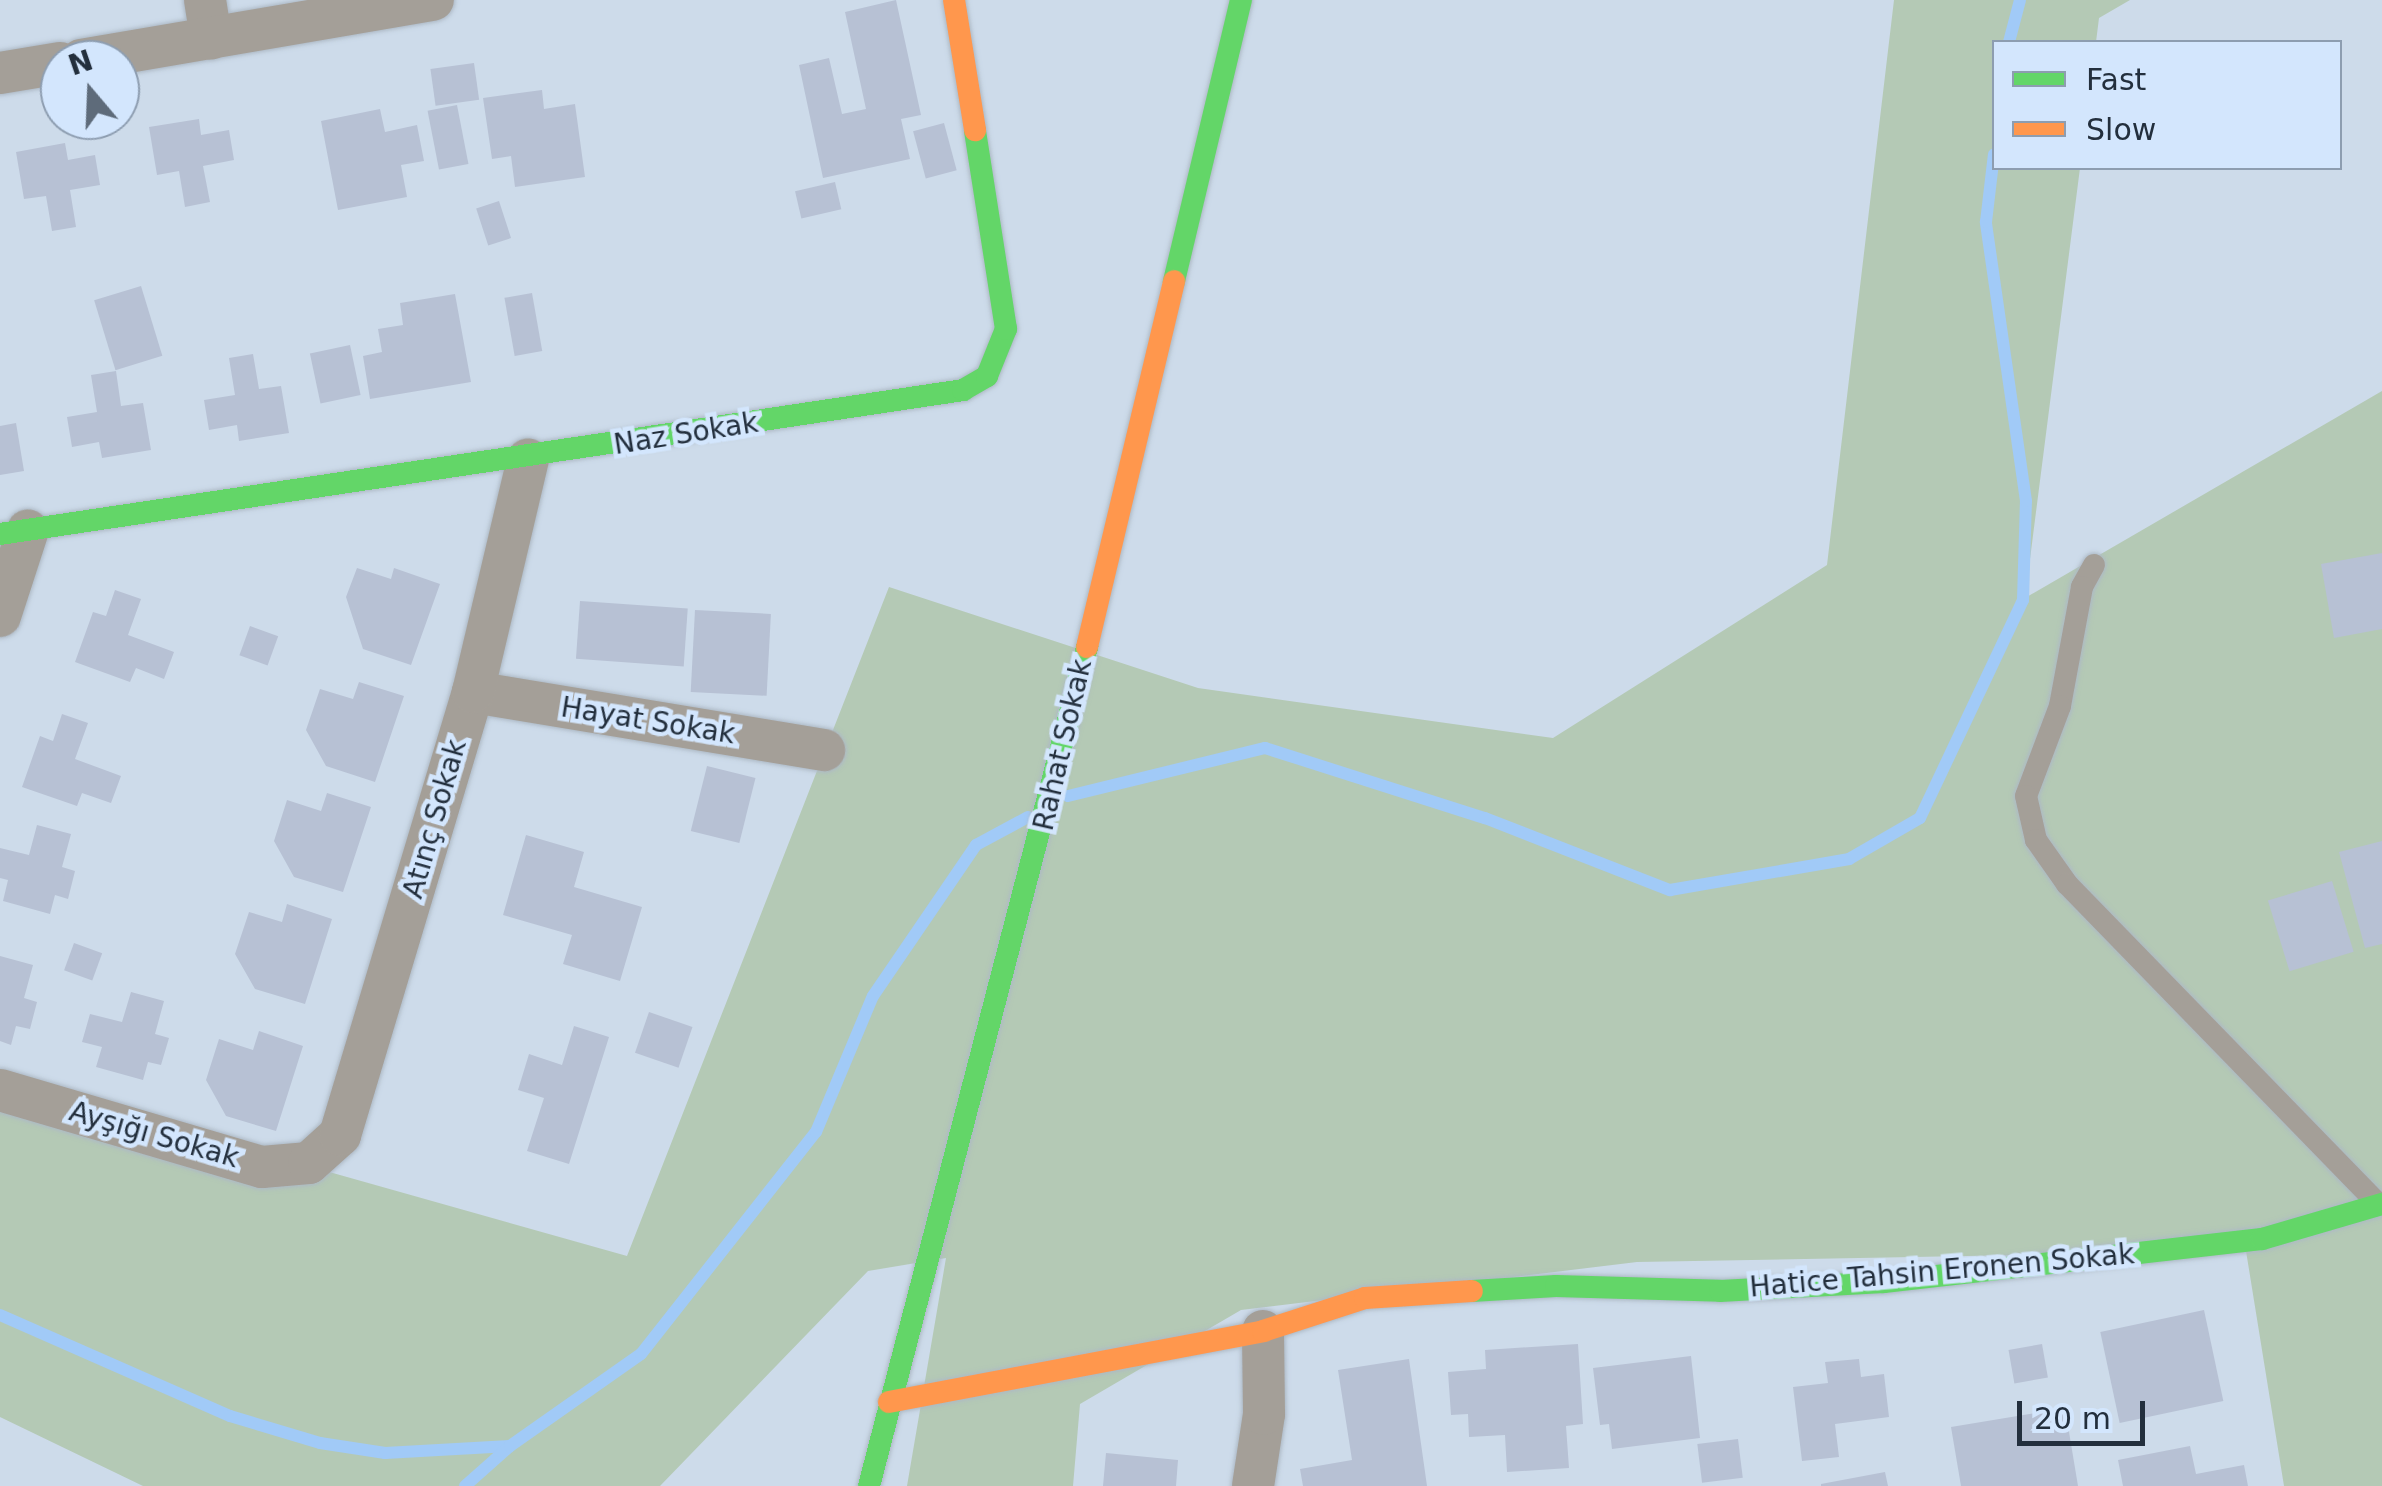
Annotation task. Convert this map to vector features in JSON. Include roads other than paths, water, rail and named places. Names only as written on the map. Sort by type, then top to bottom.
[{"type":"street","points":[[140,41],[208,20],[433,0]]},
{"type":"street","name":"Naz Sokak","points":[[14,532],[322,482],[528,459],[963,390],[987,376],[1001,354],[1005,306],[954,0]]},
{"type":"street","name":"Rahat Sokak","points":[[869,1486],[1034,870],[1241,0]]},
{"type":"street","points":[[0,73],[40,66]]},
{"type":"street","name":"Atınç Sokak","points":[[310,1163],[340,1135],[472,692],[528,459]]},
{"type":"street","points":[[0,616],[14,532]]},
{"type":"street","name":"Hayat Sokak","points":[[472,692],[824,750]]},
{"type":"street","name":"Ayşığı Sokak","points":[[0,1090],[262,1166],[310,1163]]},
{"type":"street","name":"Hatice Tahsin Eronen Sokak","points":[[889,1402],[1263,1331],[1364,1298],[1556,1286],[1720,1292],[1903,1280],[2262,1239],[2381,1205]]},
{"type":"street","points":[[1253,1486],[1264,1414],[1263,1331]]},
{"type":"lane","points":[[2094,565],[2082,586],[2060,706],[2026,796],[2036,840],[2067,884],[2381,1205]]},
{"type":"waterway","points":[[2010,40],[2020,0]]},
{"type":"waterway","points":[[1068,796],[1265,748],[1485,818],[1670,890],[1849,859],[1920,818],[2023,600],[2026,501],[1986,222],[1992,170]]},
{"type":"waterway","points":[[465,1486],[510,1446],[641,1354],[816,1132],[873,996],[976,845],[1028,817]]},
{"type":"waterway","points":[[0,1315],[230,1416],[320,1443],[385,1453],[510,1446]]}]
